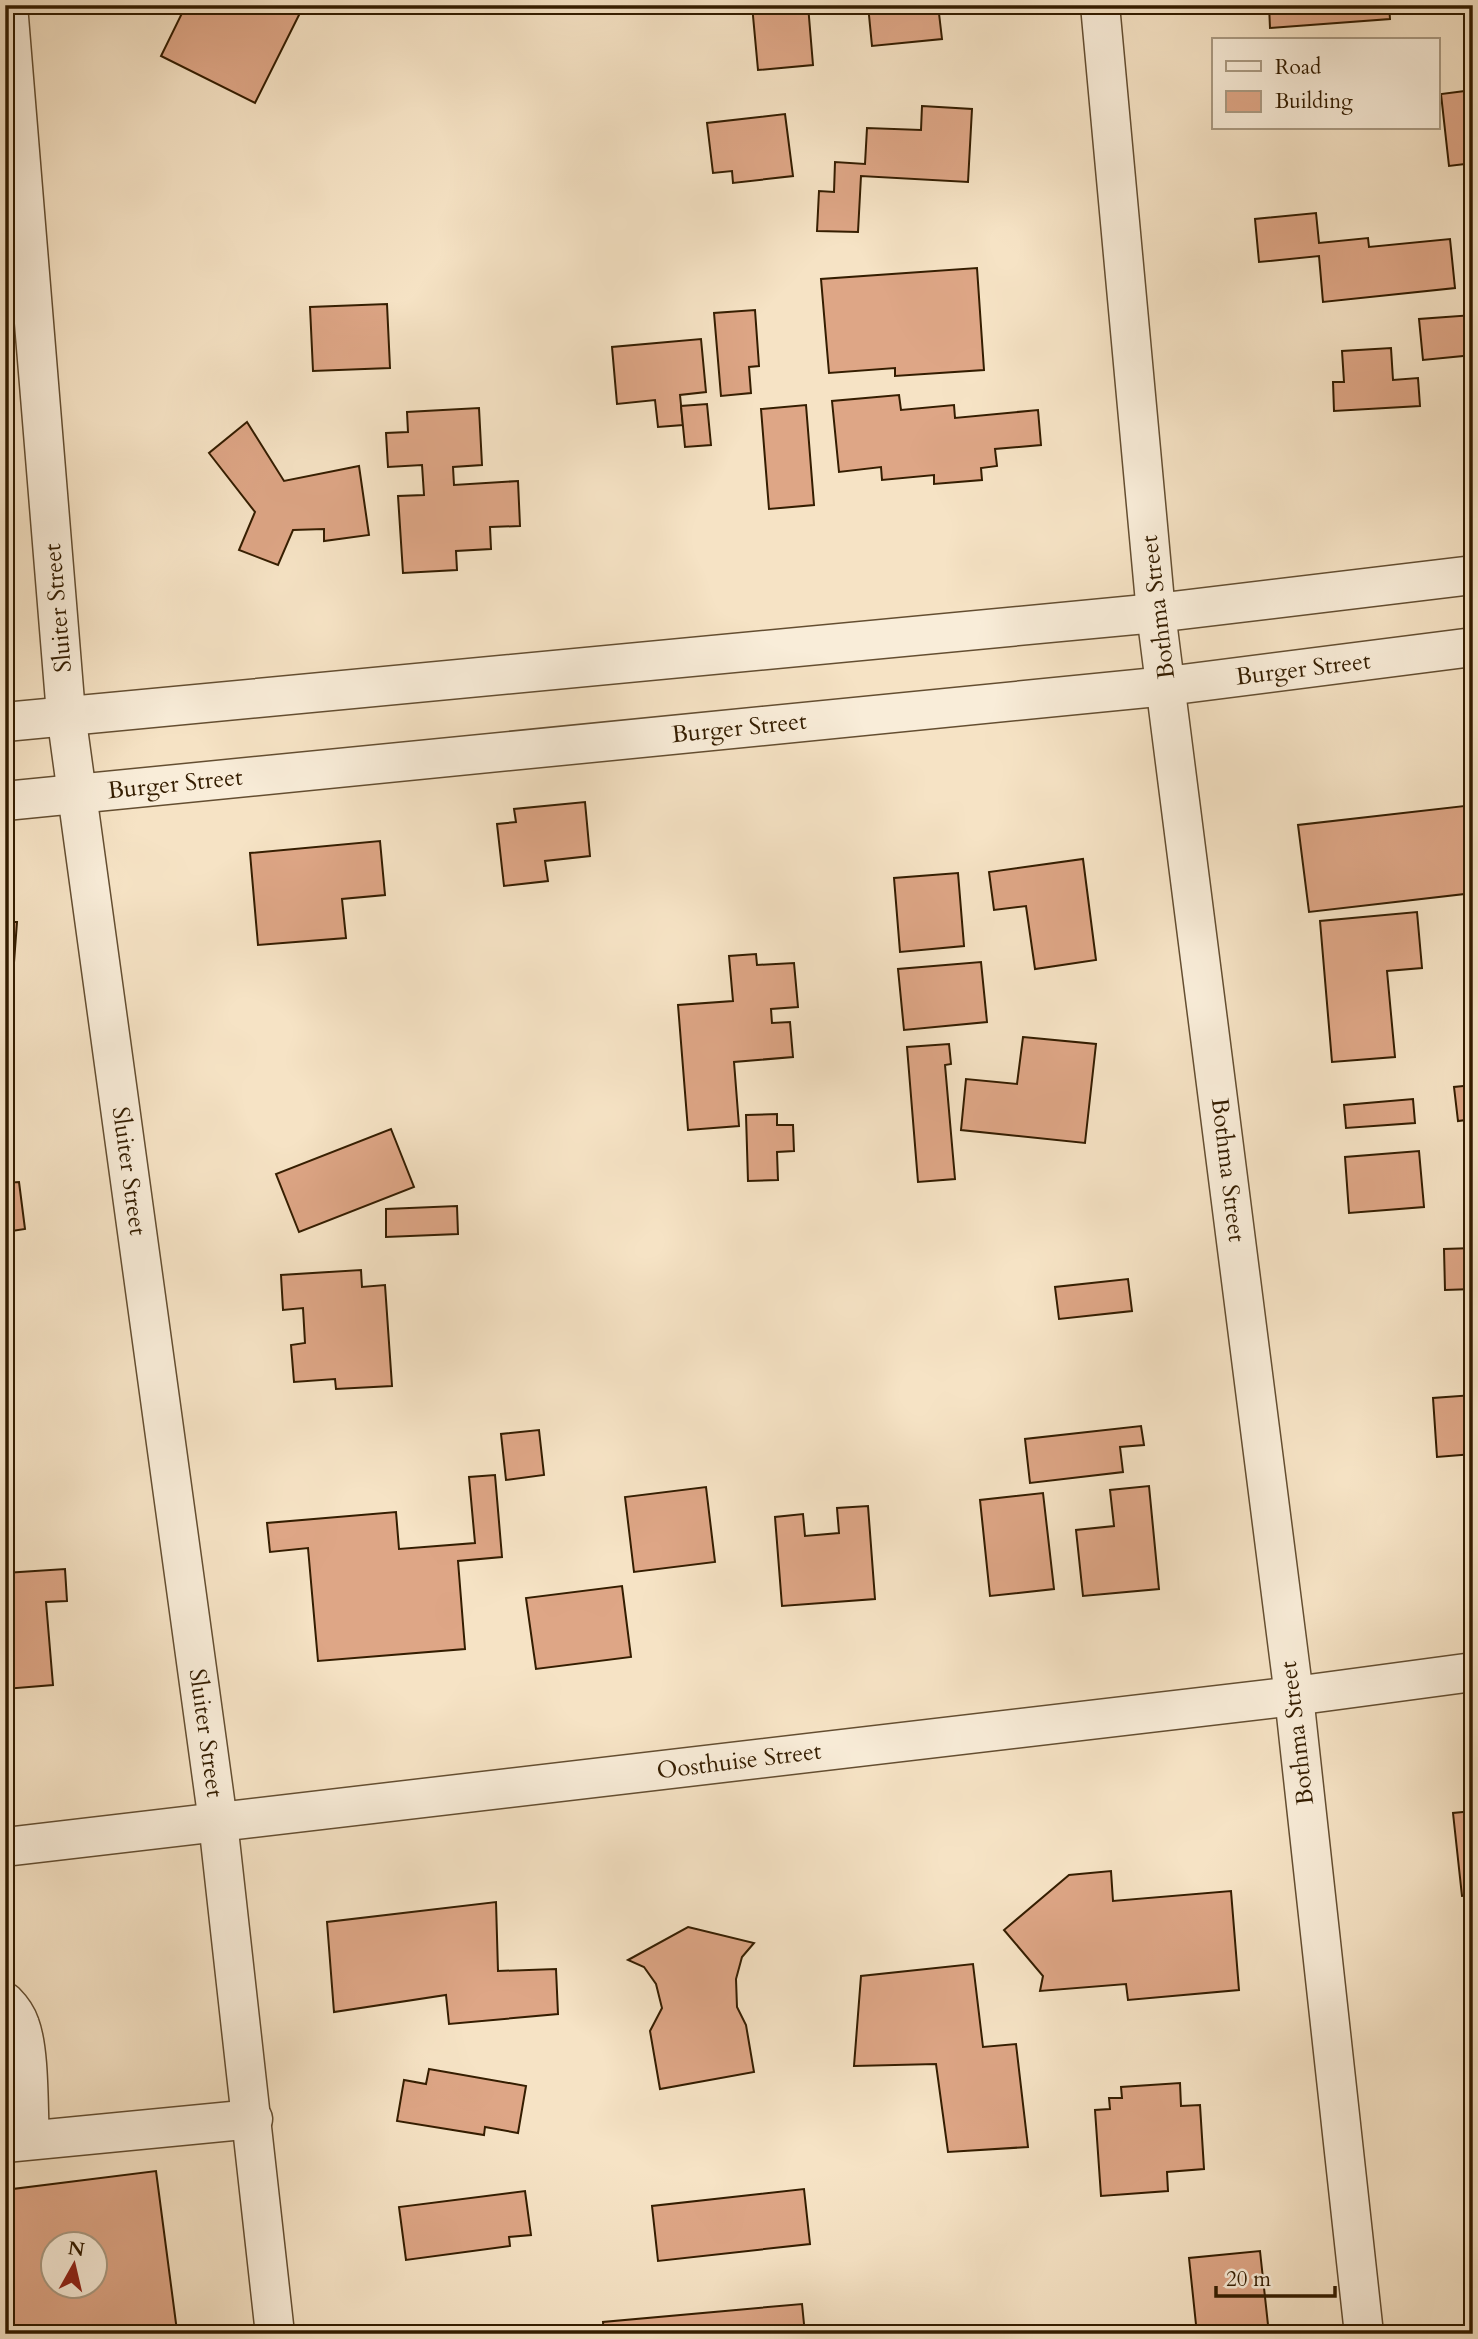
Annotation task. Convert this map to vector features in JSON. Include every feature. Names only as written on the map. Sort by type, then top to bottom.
[{"type":"street","name":"Sluiter Street","points":[[8,5],[66,714],[218,1822],[275,2334]]},
{"type":"street","name":"Bothma Street","points":[[1100,5],[1156,613],[1294,1696],[1364,2334]]},
{"type":"street","points":[[5,722],[66,714],[1156,613],[1473,575]]},
{"type":"street","name":"Burger Street","points":[[5,801],[1167,686],[1473,648]]},
{"type":"street","name":"Oosthuise Street","points":[[5,1847],[1294,1696],[1473,1672]]},
{"type":"street","points":[[5,2002],[14,2011],[24,2041],[18,2141],[253,2119]]},
{"type":"building","points":[[186,5],[304,5],[255,103],[161,56]]},
{"type":"building","points":[[752,5],[808,5],[813,65],[758,70]]},
{"type":"building","points":[[868,5],[938,5],[942,39],[872,46]]},
{"type":"building","points":[[1269,5],[1389,5],[1390,19],[1270,28]]},
{"type":"building","points":[[1473,90],[1473,163],[1449,166],[1441,94]]},
{"type":"building","points":[[922,106],[972,109],[968,182],[861,176],[858,232],[817,231],[819,191],[834,192],[835,162],[865,164],[867,128],[921,130]]},
{"type":"building","points":[[785,114],[793,176],[733,183],[732,171],[713,173],[707,123]]},
{"type":"building","points":[[1316,213],[1319,243],[1368,238],[1369,247],[1450,239],[1455,288],[1323,302],[1319,256],[1259,262],[1255,219]]},
{"type":"building","points":[[977,268],[984,370],[895,376],[895,368],[829,373],[821,279]]},
{"type":"building","points":[[387,304],[390,368],[313,371],[310,307]]},
{"type":"building","points":[[755,310],[759,366],[749,367],[751,393],[721,396],[714,313]]},
{"type":"building","points":[[1473,315],[1473,355],[1423,360],[1419,319]]},
{"type":"building","points":[[701,339],[706,392],[680,395],[683,425],[658,427],[655,400],[617,404],[612,347]]},
{"type":"building","points":[[1391,348],[1393,380],[1418,378],[1420,406],[1334,411],[1333,382],[1344,382],[1342,351]]},
{"type":"building","points":[[899,395],[901,410],[954,405],[955,418],[1038,410],[1041,445],[995,449],[997,466],[981,468],[982,480],[934,484],[934,475],[882,480],[881,467],[839,472],[832,401]]},
{"type":"building","points":[[707,404],[711,445],[685,447],[681,406]]},
{"type":"building","points":[[806,405],[814,505],[769,509],[761,409]]},
{"type":"building","points":[[479,408],[482,465],[453,467],[454,485],[518,481],[520,526],[490,527],[491,549],[456,551],[457,570],[403,573],[398,496],[424,495],[422,465],[388,467],[386,433],[408,432],[407,412]]},
{"type":"building","points":[[247,422],[284,481],[359,466],[369,535],[324,541],[324,529],[293,530],[278,565],[239,550],[255,512],[209,453]]},
{"type":"building","points":[[585,802],[590,856],[545,861],[548,881],[504,886],[497,824],[516,822],[514,809]]},
{"type":"building","points":[[1473,805],[1473,893],[1309,912],[1298,825]]},
{"type":"building","points":[[380,841],[385,895],[342,899],[346,938],[258,945],[250,853]]},
{"type":"building","points":[[1083,859],[1096,960],[1035,969],[1026,906],[994,910],[989,872]]},
{"type":"building","points":[[958,873],[964,946],[900,952],[894,878]]},
{"type":"building","points":[[1417,912],[1422,968],[1387,971],[1395,1057],[1332,1062],[1320,921]]},
{"type":"building","points":[[5,922],[17,922],[13,976],[5,976]]},
{"type":"building","points":[[756,954],[757,965],[794,963],[798,1007],[771,1009],[772,1023],[790,1022],[793,1057],[734,1062],[739,1126],[688,1130],[678,1005],[733,1001],[729,956]]},
{"type":"building","points":[[981,962],[987,1022],[904,1030],[898,969]]},
{"type":"building","points":[[1023,1037],[1096,1044],[1085,1143],[961,1130],[966,1079],[1017,1084]]},
{"type":"building","points":[[949,1044],[951,1064],[945,1065],[955,1179],[918,1182],[907,1047]]},
{"type":"building","points":[[1473,1085],[1473,1119],[1458,1121],[1454,1087]]},
{"type":"building","points":[[1413,1099],[1415,1123],[1346,1128],[1344,1105]]},
{"type":"building","points":[[777,1114],[777,1125],[793,1125],[794,1151],[777,1152],[778,1180],[748,1181],[746,1115]]},
{"type":"building","points":[[391,1129],[414,1187],[299,1232],[276,1174]]},
{"type":"building","points":[[1419,1151],[1424,1207],[1349,1213],[1345,1157]]},
{"type":"building","points":[[19,1182],[25,1229],[5,1232],[5,1183]]},
{"type":"building","points":[[457,1206],[458,1234],[386,1237],[386,1209]]},
{"type":"building","points":[[1473,1248],[1473,1289],[1445,1290],[1444,1249]]},
{"type":"building","points":[[361,1270],[362,1287],[385,1285],[392,1386],[336,1389],[335,1379],[294,1382],[291,1345],[305,1343],[303,1308],[283,1310],[281,1275]]},
{"type":"building","points":[[1128,1279],[1132,1311],[1059,1319],[1055,1287]]},
{"type":"building","points":[[5,1389],[13,1480],[5,1480]]},
{"type":"building","points":[[1473,1395],[1473,1454],[1437,1457],[1433,1398]]},
{"type":"building","points":[[1141,1426],[1144,1445],[1120,1447],[1123,1472],[1030,1483],[1025,1439]]},
{"type":"building","points":[[539,1430],[544,1475],[506,1480],[501,1434]]},
{"type":"building","points":[[495,1475],[502,1557],[458,1561],[465,1649],[318,1661],[308,1548],[270,1552],[267,1523],[396,1512],[399,1549],[475,1543],[469,1477]]},
{"type":"building","points":[[1149,1486],[1159,1589],[1083,1596],[1076,1530],[1114,1526],[1110,1490]]},
{"type":"building","points":[[706,1487],[715,1562],[634,1572],[625,1497]]},
{"type":"building","points":[[1043,1493],[1054,1589],[990,1596],[980,1500]]},
{"type":"building","points":[[868,1506],[875,1599],[782,1606],[775,1517],[803,1514],[805,1536],[839,1533],[837,1508]]},
{"type":"building","points":[[65,1569],[67,1601],[46,1602],[53,1685],[5,1689],[5,1573]]},
{"type":"building","points":[[622,1586],[631,1657],[536,1669],[526,1598]]},
{"type":"building","points":[[1473,1811],[1473,1895],[1462,1896],[1453,1813]]},
{"type":"building","points":[[1111,1871],[1113,1901],[1231,1891],[1239,1990],[1128,2000],[1126,1984],[1040,1991],[1043,1976],[1004,1930],[1069,1875]]},
{"type":"building","points":[[496,1902],[498,1971],[556,1969],[558,2014],[449,2024],[446,1995],[334,2012],[327,1922]]},
{"type":"building","points":[[688,1927],[754,1943],[742,1957],[736,1979],[737,2007],[746,2025],[754,2072],[660,2089],[650,2031],[662,2008],[656,1984],[644,1967],[628,1960]]},
{"type":"building","points":[[973,1964],[983,2047],[1016,2044],[1028,2147],[948,2152],[936,2064],[854,2066],[861,1976]]},
{"type":"building","points":[[429,2069],[526,2086],[518,2133],[485,2127],[484,2135],[397,2121],[404,2080],[426,2084]]},
{"type":"building","points":[[1180,2083],[1181,2106],[1200,2105],[1204,2169],[1167,2172],[1168,2191],[1101,2196],[1095,2110],[1110,2109],[1109,2098],[1122,2098],[1121,2087]]},
{"type":"building","points":[[156,2171],[177,2331],[158,2334],[5,2334],[5,2190]]},
{"type":"building","points":[[804,2189],[810,2244],[658,2261],[652,2206]]},
{"type":"building","points":[[525,2191],[531,2235],[509,2237],[510,2246],[406,2260],[399,2207]]},
{"type":"building","points":[[1260,2251],[1269,2334],[1197,2334],[1189,2258]]},
{"type":"building","points":[[802,2304],[805,2334],[604,2334],[603,2322]]}]
